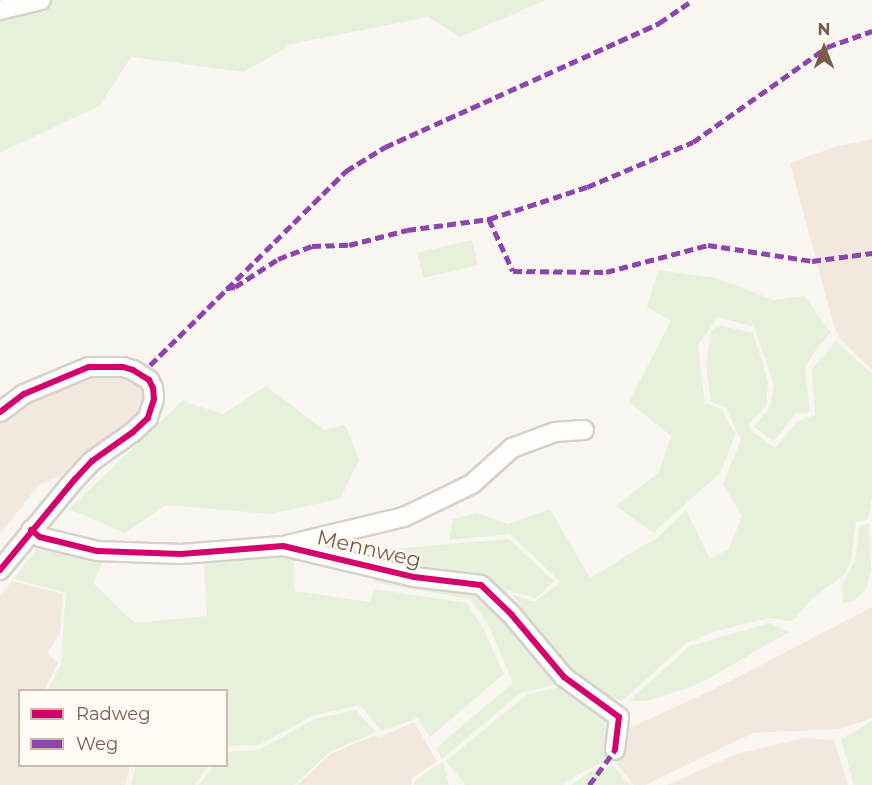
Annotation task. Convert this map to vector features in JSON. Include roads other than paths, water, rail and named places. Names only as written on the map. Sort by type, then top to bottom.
[{"type":"street","points":[[0,10],[41,0]]},
{"type":"street","points":[[0,412],[24,394],[89,367],[123,367],[134,370],[149,380],[153,388],[154,399],[148,418],[133,432],[92,461],[31,530],[0,570]]},
{"type":"street","points":[[283,546],[404,518],[472,484],[512,448],[555,432],[584,430]]},
{"type":"street","name":"Mennweg","points":[[31,530],[40,537],[97,551],[181,554],[283,546],[414,577],[481,585],[511,614],[564,677],[619,717],[615,750]]}]
